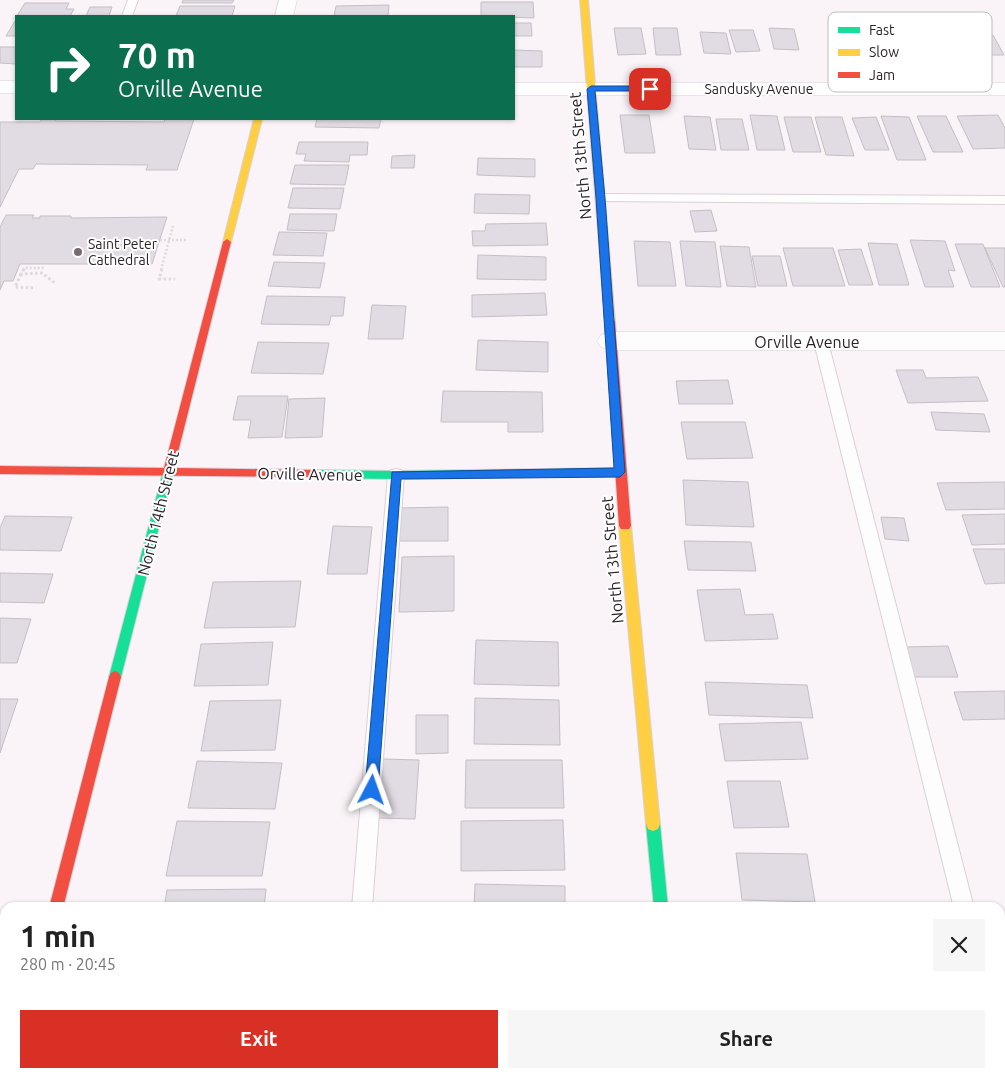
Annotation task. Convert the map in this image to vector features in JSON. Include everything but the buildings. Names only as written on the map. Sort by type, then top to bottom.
[{"type":"street","points":[[284,15],[288,0]]},
{"type":"street","name":"North 13th Street","points":[[584,0],[601,198],[620,472],[660,902]]},
{"type":"street","points":[[0,87],[15,87]]},
{"type":"street","name":"Sandusky Avenue","points":[[515,88],[828,89]]},
{"type":"street","name":"Sandusky Avenue","points":[[992,89],[1005,89]]},
{"type":"street","name":"North 14th Street","points":[[58,902],[258,120]]},
{"type":"street","name":"Orville Avenue","points":[[610,341],[1005,341]]},
{"type":"street","name":"Orville Avenue","points":[[0,470],[396,475],[620,472]]},
{"type":"lane","points":[[126,15],[133,0]]},
{"type":"lane","points":[[601,198],[1005,200]]},
{"type":"lane","points":[[821,342],[962,902]]},
{"type":"lane","points":[[362,902],[396,475]]},
{"type":"path","points":[[173,226],[159,279],[175,279]]},
{"type":"path","points":[[160,240],[186,240]]},
{"type":"path","points":[[36,288],[15,287],[24,268],[45,266],[42,273]]},
{"type":"path","points":[[21,274],[42,273],[56,284]]},
{"type":"traffic: fast","points":[[115,677],[168,472]]},
{"type":"traffic: fast","points":[[317,474],[396,475],[620,472]]},
{"type":"traffic: fast","points":[[653,824],[660,902]]},
{"type":"traffic: slow","points":[[584,0],[610,321]]},
{"type":"traffic: slow","points":[[227,242],[258,120]]},
{"type":"traffic: slow","points":[[625,526],[653,824]]},
{"type":"traffic: jam","points":[[168,472],[227,242]]},
{"type":"traffic: jam","points":[[610,321],[625,526]]},
{"type":"traffic: jam","points":[[0,470],[317,474]]},
{"type":"traffic: jam","points":[[58,902],[115,677]]},
{"type":"place","name":"Saint Peter Cathedral","points":[[78,252]]},
{"type":"route","points":[[372,790],[396,475],[620,472],[601,198],[591,89],[650,89]]}]
